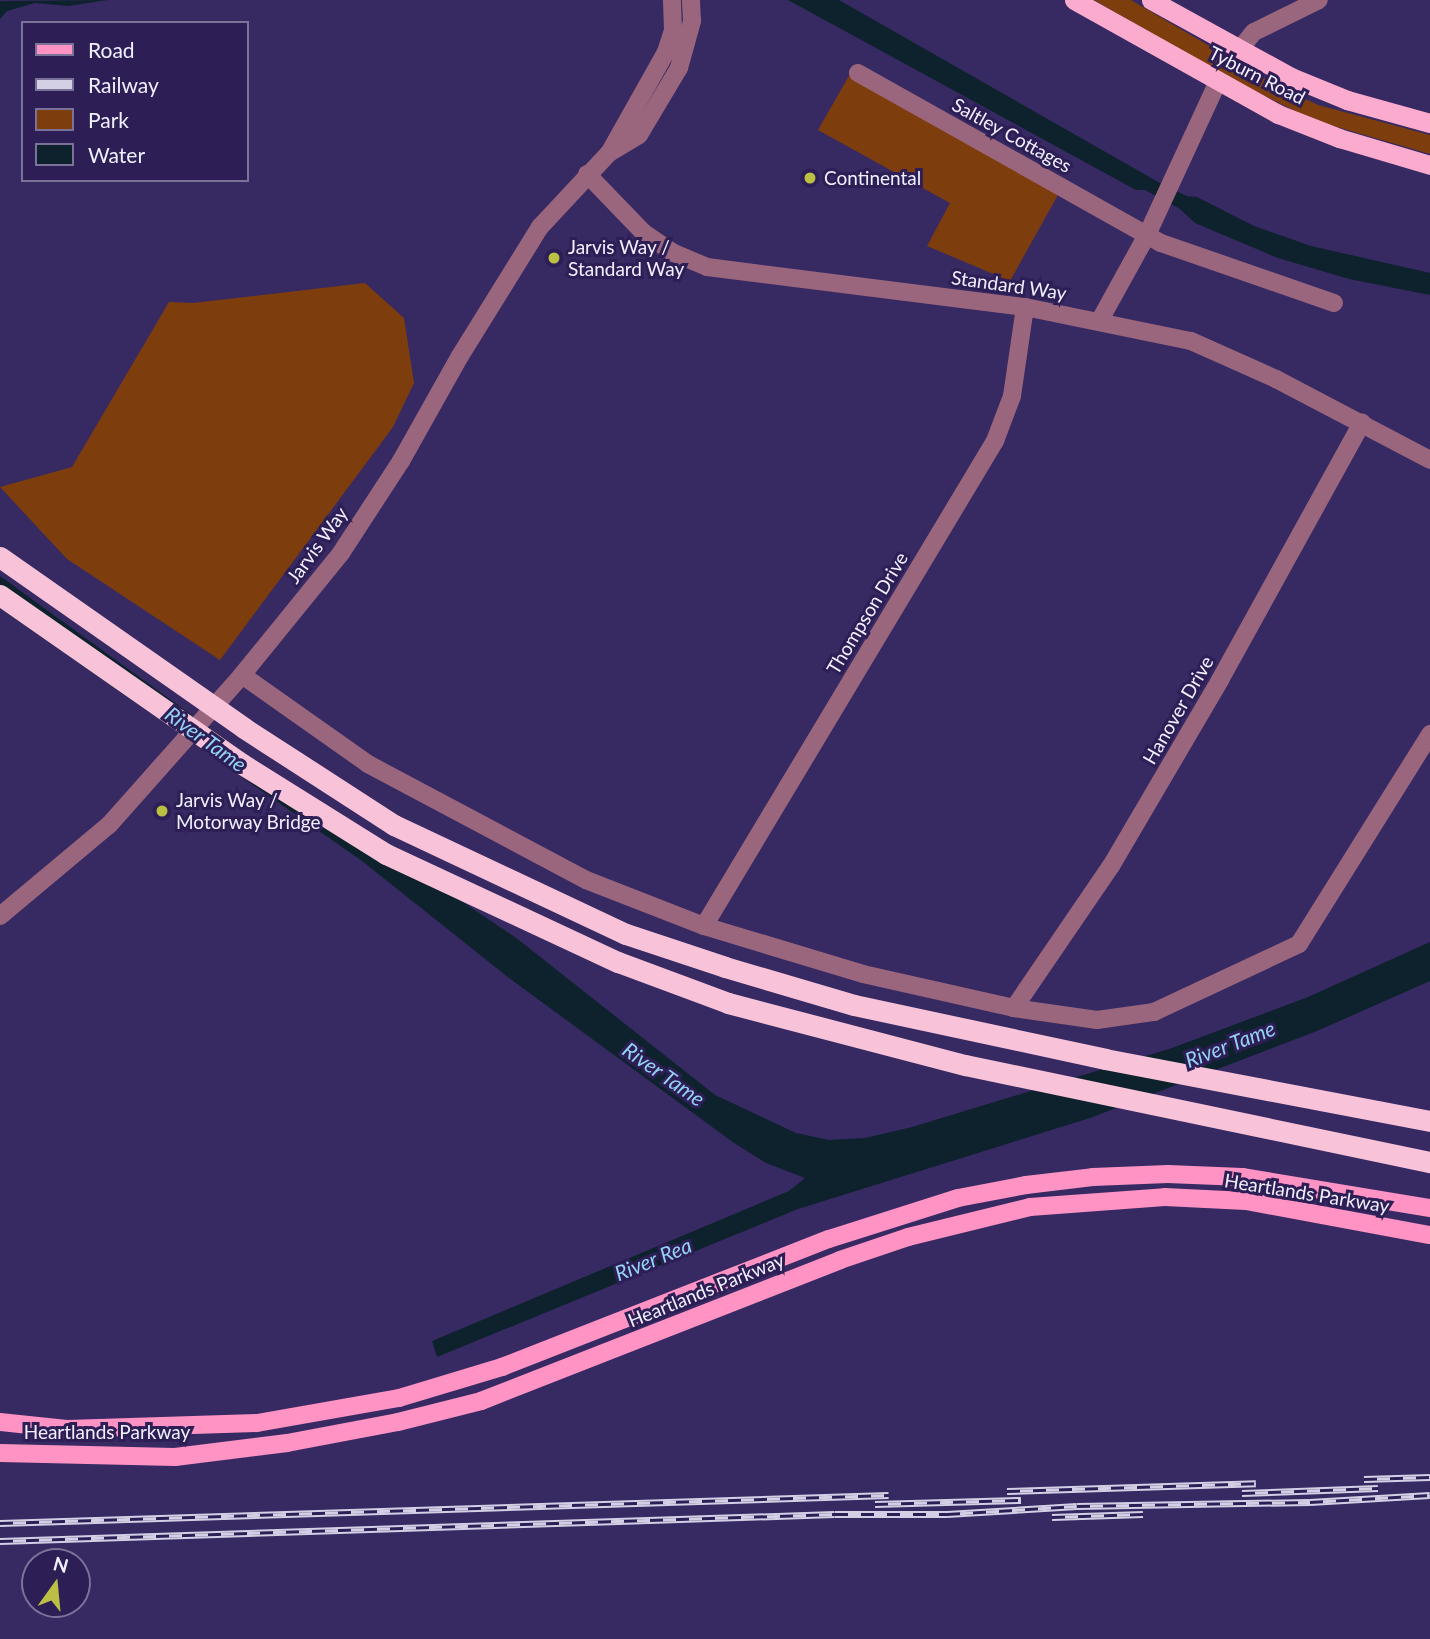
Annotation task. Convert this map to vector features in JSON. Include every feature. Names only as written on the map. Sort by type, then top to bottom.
[{"type":"highway","name":"Tyburn Road","points":[[1074,0],[1278,114],[1339,138],[1430,165]]},
{"type":"highway","name":"Tyburn Road","points":[[1151,0],[1291,77],[1347,100],[1430,123]]},
{"type":"highway","points":[[0,557],[244,728],[394,825],[626,934],[854,1005],[1105,1059],[1430,1121]]},
{"type":"highway","points":[[0,594],[242,764],[386,854],[618,962],[728,1003],[952,1062],[1430,1162]]},
{"type":"main road","name":"Heartlands Parkway","points":[[0,1422],[67,1429],[257,1423],[399,1398],[502,1367],[829,1239],[958,1198],[1026,1185],[1093,1177],[1168,1174],[1242,1177],[1430,1208]]},
{"type":"main road","name":"Heartlands Parkway","points":[[0,1453],[175,1457],[287,1443],[398,1422],[493,1397],[840,1259],[908,1237],[1030,1206],[1166,1197],[1246,1201],[1430,1235]]},
{"type":"street","name":"Jarvis Way","points":[[609,153],[666,52],[673,30],[672,0]]},
{"type":"street","name":"Jarvis Way","points":[[0,916],[109,825],[242,676],[341,554],[401,461],[460,356],[540,227],[609,153],[639,135],[679,68],[692,21],[691,0]]},
{"type":"street","points":[[1240,49],[1254,32],[1319,0]]},
{"type":"street","name":"Saltley Cottages","points":[[858,73],[1147,235],[1334,303]]},
{"type":"street","points":[[1100,320],[1147,235],[1218,81]]},
{"type":"street","name":"Standard Way","points":[[587,174],[644,233],[674,253],[707,267],[1025,307],[1100,320],[1191,341],[1362,423],[1430,460]]},
{"type":"street","name":"Thompson Drive","points":[[704,926],[995,441],[1012,396],[1025,307]]},
{"type":"street","name":"Hanover Drive","points":[[1014,1008],[1111,866],[1220,680],[1362,423]]},
{"type":"street","points":[[242,676],[368,764],[586,880],[704,926],[863,974],[1014,1008],[1097,1020],[1154,1012],[1298,944],[1430,734]]},
{"type":"green space","points":[[1094,0],[1131,0],[1276,85],[1318,105],[1430,135],[1430,154],[1313,120],[1229,78]]},
{"type":"green space","points":[[850,74],[1059,193],[1010,281],[927,246],[950,203],[818,130]]},
{"type":"green space","points":[[365,283],[404,318],[414,383],[393,427],[220,660],[67,559],[0,487],[72,467],[169,302],[193,303]]},
{"type":"water","points":[[108,0],[68,6],[35,3],[7,11],[0,19],[0,1]]},
{"type":"water","points":[[788,0],[839,0],[1167,187],[1187,196],[1197,197],[1254,226],[1311,246],[1430,273],[1430,295],[1349,279],[1278,258],[1195,223],[1180,209],[1145,190],[1136,190]]},
{"type":"water","points":[[0,576],[288,785],[515,937],[715,1095],[796,1133],[829,1140],[865,1138],[912,1127],[1172,1048],[1308,997],[1430,942],[1430,981],[1317,1031],[1090,1118],[798,1209],[437,1357],[432,1341],[789,1191],[805,1178],[766,1163],[734,1143],[509,978],[362,861],[0,608]]},
{"type":"railway","points":[[1364,1479],[1430,1477]]},
{"type":"railway","points":[[1007,1491],[1256,1483]]},
{"type":"railway","points":[[1242,1493],[1378,1488]]},
{"type":"railway","points":[[0,1523],[889,1495]]},
{"type":"railway","points":[[0,1541],[835,1514],[947,1514],[1077,1506],[1310,1502],[1430,1495]]},
{"type":"railway","points":[[875,1504],[1021,1500]]},
{"type":"railway","points":[[1052,1517],[1143,1514]]},
{"type":"place","name":"Continental","points":[[810,178]]},
{"type":"place","name":"Jarvis Way / Standard Way","points":[[554,258]]},
{"type":"place","name":"Jarvis Way / Motorway Bridge","points":[[162,811]]},
{"type":"water label","name":"River Tame","points":[[206,739]]},
{"type":"water label","name":"River Tame","points":[[1230,1044]]},
{"type":"water label","name":"River Tame","points":[[664,1074]]},
{"type":"water label","name":"River Rea","points":[[653,1259]]}]
